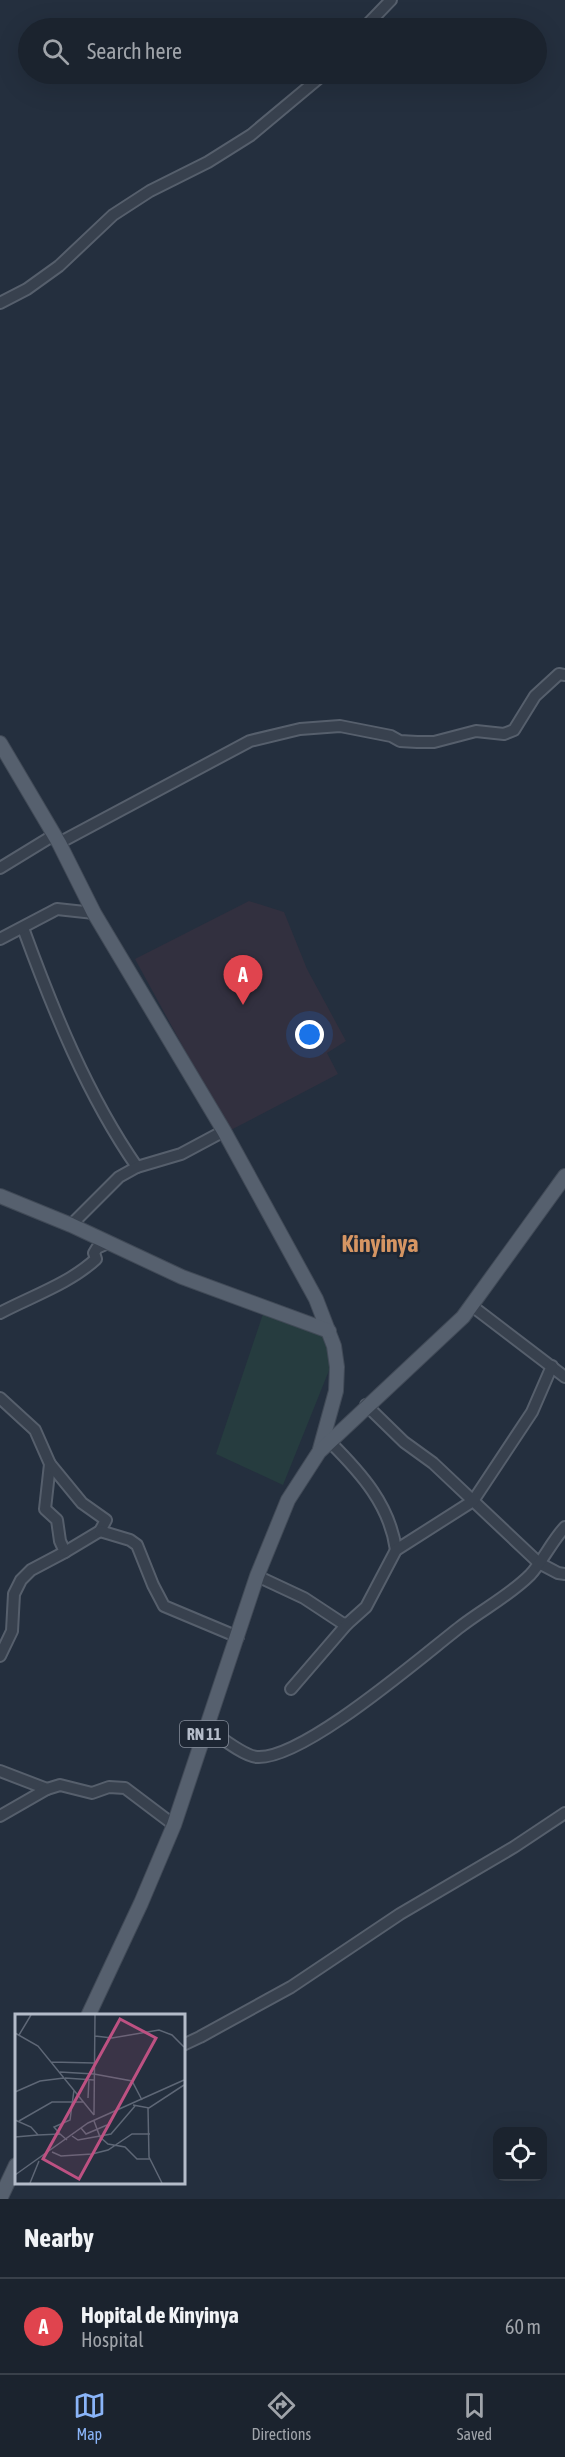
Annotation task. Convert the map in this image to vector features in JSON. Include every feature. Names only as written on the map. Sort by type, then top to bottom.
[{"type":"main road","points":[[0,743],[56,839],[94,913],[224,1131],[316,1299],[336,1356],[336,1391],[319,1452]]},
{"type":"main road","name":"RN 11","points":[[89,2014],[174,1825],[257,1576],[288,1500],[319,1452],[366,1406],[439,1341],[472,1306],[565,1176]]},
{"type":"main road","points":[[0,1196],[71,1225],[182,1277],[329,1331]]},
{"type":"main road","points":[[0,2199],[15,2167]]},
{"type":"street","points":[[374,18],[391,0]]},
{"type":"street","points":[[0,303],[27,289],[59,266],[113,215],[150,191],[208,162],[251,135],[312,84]]},
{"type":"street","points":[[0,868],[250,741],[300,729],[340,726],[391,736],[400,741],[424,743],[476,731],[504,734],[514,730],[535,696],[550,681],[559,674],[565,675]]},
{"type":"street","points":[[0,939],[57,909],[94,913]]},
{"type":"street","points":[[23,928],[37,966],[90,1085],[114,1134],[137,1167]]},
{"type":"street","points":[[71,1225],[119,1177],[137,1167],[181,1154],[224,1131]]},
{"type":"street","points":[[0,1313],[59,1284],[90,1265],[96,1259],[94,1253],[97,1248],[108,1243]]},
{"type":"street","points":[[472,1306],[565,1377]]},
{"type":"street","points":[[291,1689],[347,1624],[354,1621],[366,1607],[396,1550],[473,1501],[532,1412],[552,1366]]},
{"type":"street","points":[[0,1398],[35,1430],[50,1464],[82,1503],[106,1520],[100,1531],[31,1570],[21,1580],[14,1594],[12,1631],[0,1656]]},
{"type":"street","points":[[366,1406],[404,1442],[434,1463],[539,1563],[558,1573],[565,1574]]},
{"type":"street","points":[[330,1442],[363,1475],[376,1496],[393,1530],[396,1550]]},
{"type":"street","points":[[50,1464],[45,1509],[57,1520],[60,1540],[65,1552]]},
{"type":"street","points":[[206,1727],[256,1757],[270,1755],[306,1742],[463,1624],[504,1597],[531,1574],[565,1527]]},
{"type":"street","points":[[100,1531],[130,1540],[137,1545],[153,1585],[164,1605],[238,1637]]},
{"type":"street","points":[[257,1576],[304,1598],[347,1624]]},
{"type":"street","points":[[0,1771],[47,1789]]},
{"type":"street","points":[[0,1815],[47,1789],[60,1785],[92,1793],[110,1787],[125,1788],[174,1825]]},
{"type":"street","points":[[184,2045],[291,1987],[400,1914],[514,1847],[565,1813]]},
{"type":"shaded area","points":[[249,901],[284,912],[307,969],[346,1041],[327,1053],[338,1074],[229,1131],[135,959]]},
{"type":"green space","points":[[263,1314],[325,1336],[334,1358],[283,1485],[216,1454]]},
{"type":"place","name":"Hopital de Kinyinya","points":[[243,1005]]},
{"type":"district","name":"Kinyinya","points":[[380,1243]]}]
